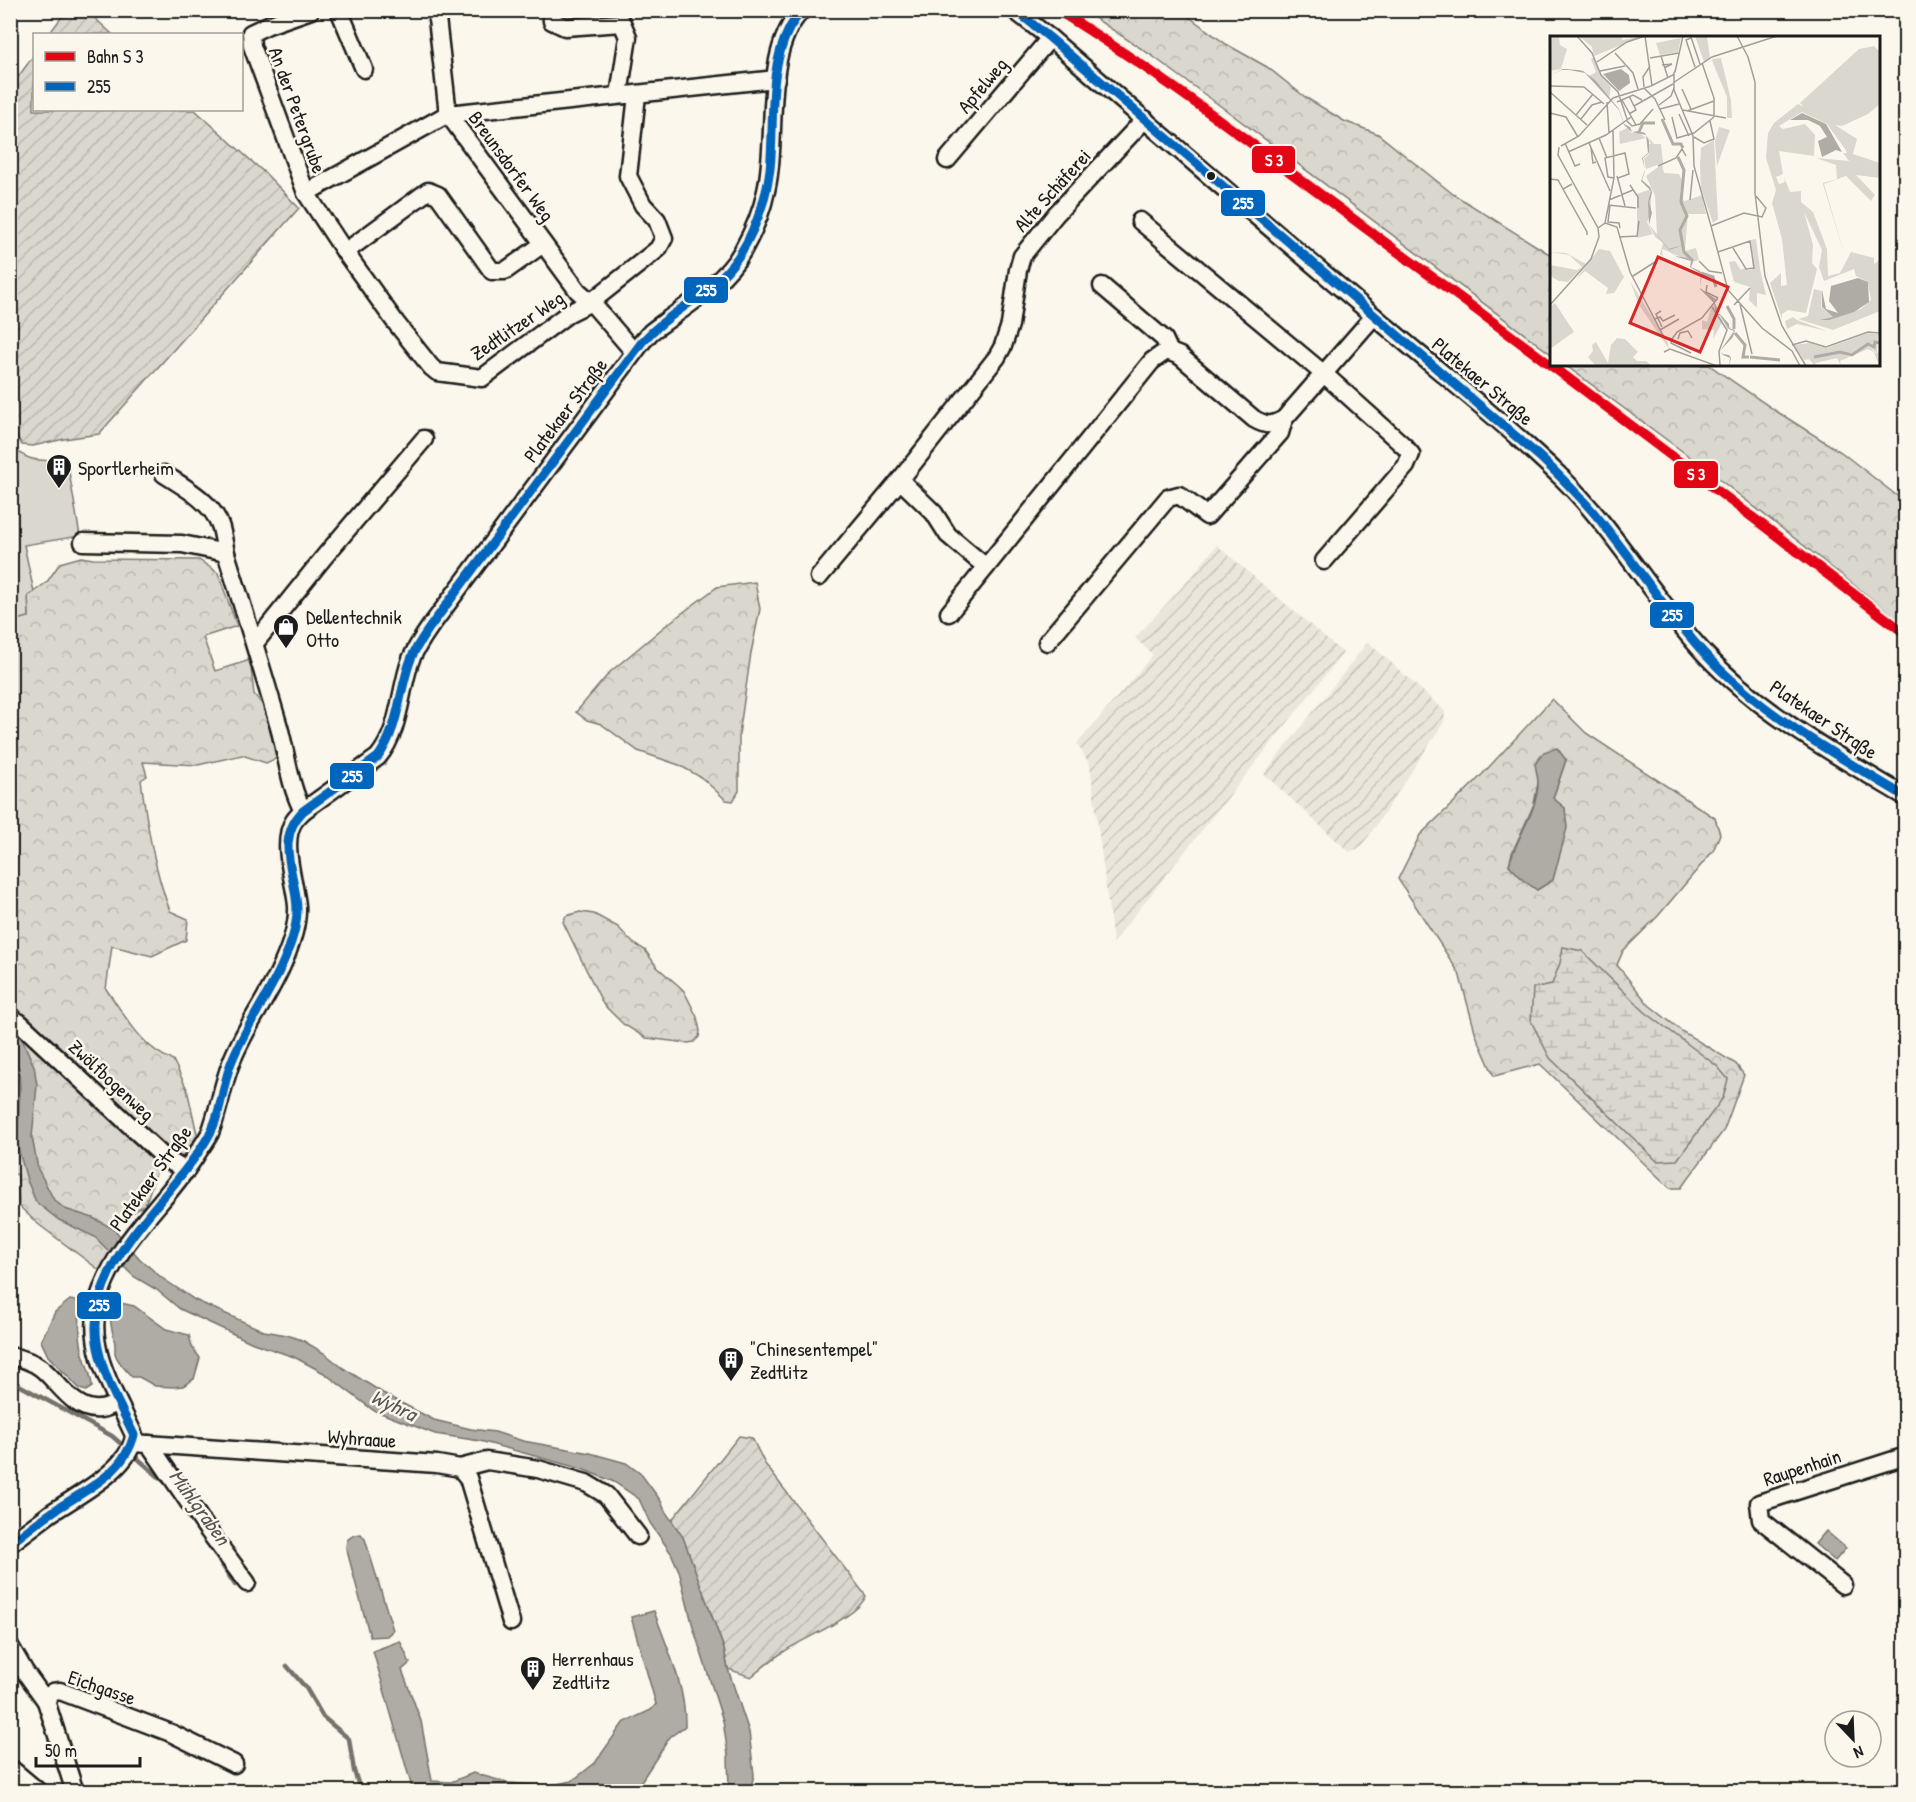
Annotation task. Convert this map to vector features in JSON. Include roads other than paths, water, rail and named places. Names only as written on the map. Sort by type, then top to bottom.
[{"type":"main road","points":[[10,1771],[35,1791]]},
{"type":"street","name":"An der Petergrube","points":[[306,193],[252,45],[251,33],[311,10]]},
{"type":"street","points":[[339,10],[364,69]]},
{"type":"street","points":[[436,10],[448,114]]},
{"type":"street","points":[[551,10],[552,21],[565,27],[622,23],[628,37],[619,95]]},
{"type":"street","name":"Platekaer Straße","points":[[1014,10],[1050,38],[1553,470],[1583,500],[1681,626],[1720,668],[1786,722],[1905,797]]},
{"type":"street","name":"Platekaer Straße","points":[[248,1583],[134,1435],[117,1403],[100,1359],[96,1320],[98,1303],[104,1285],[130,1240],[186,1171],[210,1133],[231,1063],[282,965],[297,921],[288,838],[293,822],[303,811],[369,764],[386,747],[397,718],[411,660],[421,642],[634,352],[651,332],[722,277],[743,250],[767,190],[780,47],[794,14]]},
{"type":"street","name":"Apfelweg","points":[[947,160],[1050,38]]},
{"type":"street","name":"Breunsdorfer Weg","points":[[306,193],[448,114],[776,79]]},
{"type":"street","name":"Zedtlitzer Weg","points":[[345,252],[423,359],[437,372],[482,378],[568,313],[591,302],[658,249],[664,238],[657,220],[644,205],[628,176],[637,95]]},
{"type":"street","name":"Breunsdorfer Weg","points":[[345,252],[428,191],[438,195],[492,270],[505,271],[543,244],[448,114]]},
{"type":"street","name":"Alte Schäferei","points":[[819,577],[989,369],[1003,346],[1010,325],[1022,256],[1056,214],[1145,120]]},
{"type":"street","points":[[306,193],[345,252]]},
{"type":"street","points":[[1140,221],[1324,374],[1411,454],[1406,466],[1324,561]]},
{"type":"street","name":"Zedtlitzer Weg","points":[[543,244],[578,291],[591,302],[634,352]]},
{"type":"street","points":[[1102,286],[1164,339],[1170,352]]},
{"type":"street","points":[[949,613],[1160,354],[1170,352],[1180,356],[1254,419],[1264,424],[1274,425],[1284,419],[1374,316]]},
{"type":"street","points":[[1047,642],[1168,498],[1179,495],[1207,516],[1280,433],[1284,419]]},
{"type":"street","points":[[255,643],[346,530],[424,439]]},
{"type":"street","points":[[164,474],[198,497],[212,510],[220,525],[226,553],[255,643],[282,739],[295,796],[303,811]]},
{"type":"street","points":[[900,480],[934,513],[948,535],[986,567]]},
{"type":"street","points":[[83,542],[182,544],[226,553]]},
{"type":"street","name":"Zwölfbogenweg","points":[[10,1018],[19,1022],[74,1071],[166,1158],[186,1171]]},
{"type":"street","points":[[10,1356],[25,1359],[40,1367],[75,1401],[88,1409],[102,1409],[117,1403]]},
{"type":"street","points":[[10,1545],[107,1475],[141,1443]]},
{"type":"street","name":"Wyhraaue","points":[[141,1443],[437,1464],[460,1468]]},
{"type":"street","name":"Raupenhain","points":[[1843,1585],[1761,1520],[1759,1503],[1905,1456]]},
{"type":"street","points":[[511,1622],[468,1478],[460,1468],[487,1461],[538,1469],[586,1483],[606,1495],[638,1536]]},
{"type":"street","points":[[10,1646],[46,1701]]},
{"type":"street","name":"Eichgasse","points":[[75,1791],[46,1701],[53,1692],[60,1691],[77,1696],[171,1733],[234,1764]]},
{"type":"water","points":[[1557,748],[1566,760],[1553,798],[1565,808],[1567,828],[1553,880],[1537,890],[1523,880],[1509,865],[1537,794],[1538,781],[1535,764],[1544,752]]},
{"type":"water","name":"Wyhra","points":[[11,1030],[22,1039],[34,1066],[37,1085],[32,1137],[38,1169],[54,1200],[65,1209],[93,1218],[114,1229],[140,1259],[162,1278],[195,1300],[264,1331],[302,1340],[386,1395],[434,1420],[495,1432],[523,1441],[590,1453],[626,1463],[641,1474],[683,1537],[724,1649],[728,1669],[749,1732],[754,1775],[750,1791],[729,1791],[728,1755],[723,1721],[693,1627],[679,1571],[671,1553],[650,1523],[639,1499],[614,1482],[582,1469],[480,1441],[435,1434],[373,1410],[324,1373],[294,1357],[253,1343],[180,1309],[157,1290],[133,1276],[95,1237],[59,1220],[36,1202],[17,1144],[19,1068],[11,1052]]},
{"type":"water","points":[[70,1300],[80,1302],[81,1344],[92,1387],[86,1391],[80,1389],[48,1356],[41,1341],[55,1312]]},
{"type":"water","points":[[116,1302],[134,1306],[166,1329],[189,1335],[192,1347],[200,1358],[194,1379],[183,1386],[173,1387],[155,1386],[139,1377],[132,1377],[115,1353],[110,1317]]},
{"type":"water","points":[[1826,1531],[1846,1548],[1835,1561],[1815,1544]]},
{"type":"water","points":[[361,1534],[365,1539],[393,1630],[387,1636],[370,1637],[346,1547],[347,1540],[354,1535]]},
{"type":"water","points":[[654,1611],[679,1682],[685,1726],[670,1737],[642,1780],[631,1791],[413,1791],[373,1651],[400,1641],[410,1663],[402,1670],[421,1721],[432,1781],[451,1782],[473,1773],[509,1783],[546,1786],[572,1781],[595,1763],[623,1723],[651,1710],[656,1704],[631,1617]]},
{"type":"waterway","name":"Mühlgraben","points":[[10,1380],[112,1436],[167,1484]]},
{"type":"waterway","name":"Mühlgraben","points":[[209,1545],[235,1585]]},
{"type":"waterway","name":"Mühlgraben","points":[[287,1666],[306,1688],[323,1717],[349,1739],[354,1771],[361,1792]]},
{"type":"place","name":"Sportlerheim","points":[[59,490]]},
{"type":"place","name":"Dellentechnik Otto","points":[[286,650]]},
{"type":"place","name":"\"Chinesentempel\" Zedtlitz","points":[[731,1383]]},
{"type":"place","name":"Herrenhaus Zedtlitz","points":[[533,1692]]}]
